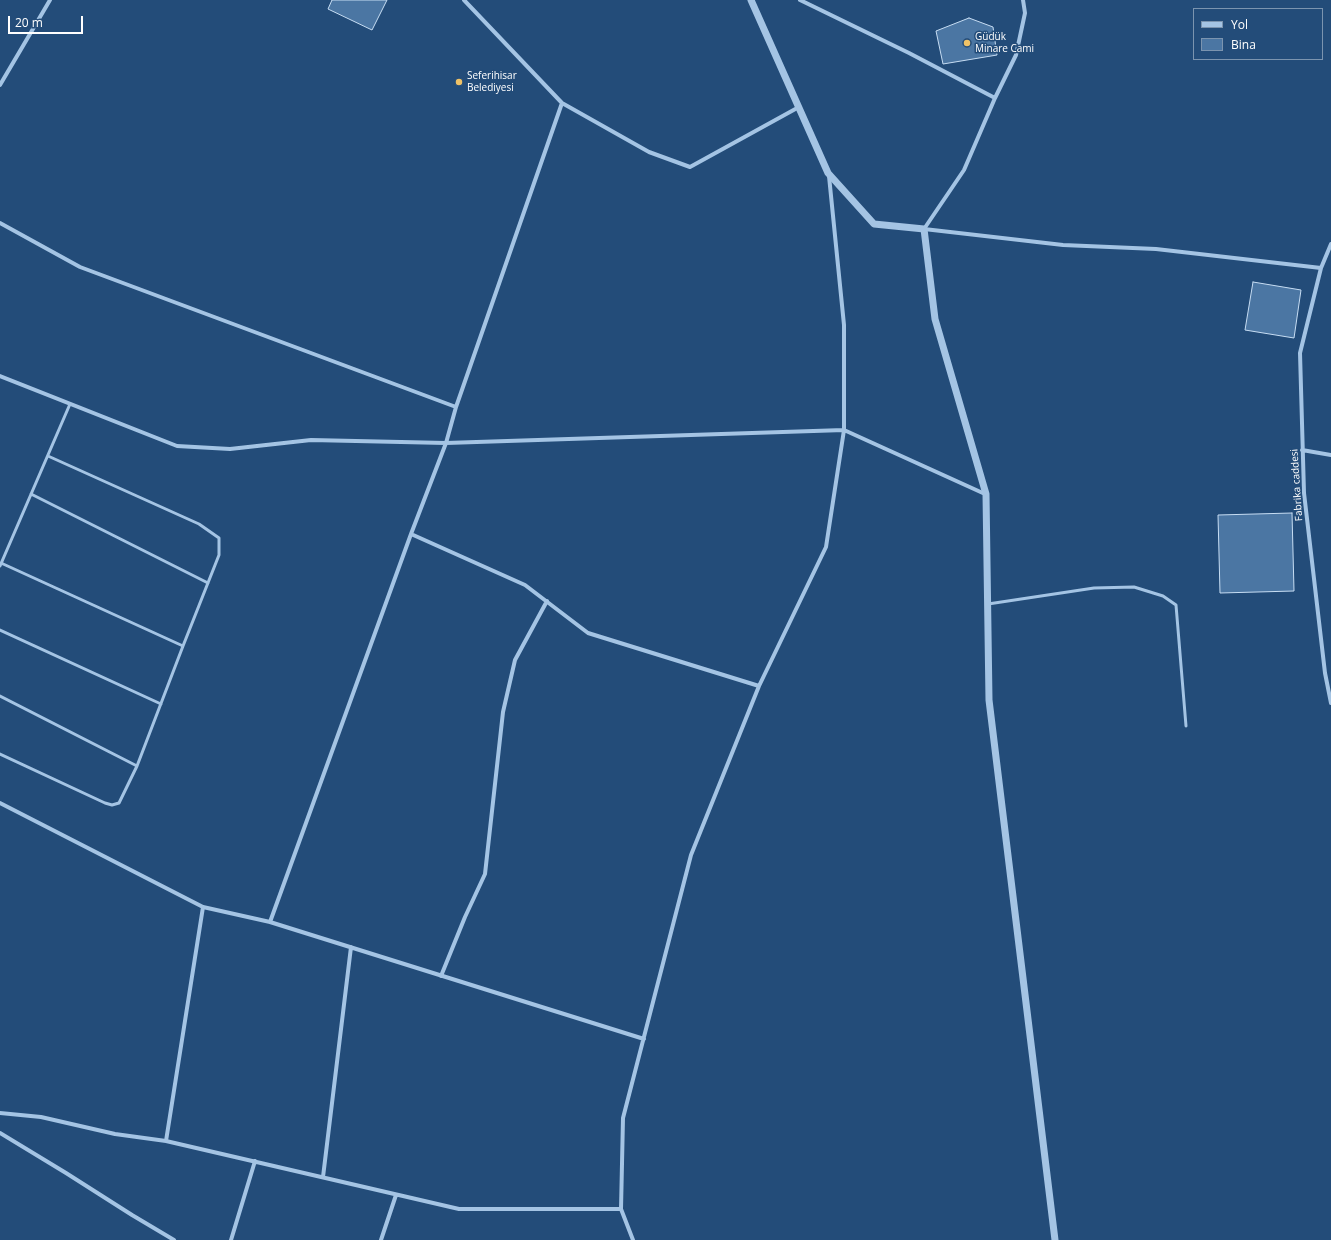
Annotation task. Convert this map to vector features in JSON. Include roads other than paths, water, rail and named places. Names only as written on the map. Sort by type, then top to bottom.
[{"type":"street","points":[[0,85],[50,0]]},
{"type":"street","points":[[464,0],[562,103],[649,152],[690,167],[799,107]]},
{"type":"street","points":[[633,1240],[621,1209],[623,1118],[691,855],[759,686],[826,547],[844,430],[844,325],[828,173],[751,0]]},
{"type":"street","points":[[800,0],[909,53],[996,98]]},
{"type":"street","points":[[1023,0],[1025,14],[1016,55],[964,170],[924,229],[936,319],[986,494],[989,700],[1055,1240]]},
{"type":"street","points":[[270,922],[411,534],[446,443],[456,407],[562,103]]},
{"type":"street","points":[[828,173],[874,224],[1062,245],[1156,249],[1321,268]]},
{"type":"street","points":[[0,223],[80,267],[456,407]]},
{"type":"street","name":"Fabrika caddesi","points":[[1331,244],[1321,268],[1300,353],[1304,493],[1325,673],[1331,703]]},
{"type":"street","points":[[0,376],[177,446],[230,449],[311,440],[446,443],[844,430],[986,494]]},
{"type":"street","points":[[1302,450],[1331,455]]},
{"type":"street","points":[[411,534],[526,585],[588,634],[759,686]]},
{"type":"street","points":[[441,976],[465,917],[485,874],[502,712],[515,660],[547,601]]},
{"type":"street","points":[[0,803],[204,907],[270,922],[644,1039]]},
{"type":"street","points":[[166,1141],[204,907]]},
{"type":"street","points":[[323,1177],[351,947]]},
{"type":"street","points":[[0,1113],[41,1117],[115,1134],[166,1141],[459,1209],[621,1209]]},
{"type":"street","points":[[0,1133],[174,1240]]},
{"type":"street","points":[[231,1240],[255,1161]]},
{"type":"street","points":[[381,1240],[396,1194]]},
{"type":"lane","points":[[70,404],[1,564],[183,646]]},
{"type":"lane","points":[[0,754],[112,805],[119,803],[137,766],[219,555],[219,538],[199,524],[48,456]]},
{"type":"lane","points":[[31,494],[208,583]]},
{"type":"lane","points":[[988,604],[1094,588],[1134,587],[1163,596],[1176,605],[1186,726]]},
{"type":"lane","points":[[0,630],[161,704]]},
{"type":"lane","points":[[0,696],[137,766]]},
{"type":"place","name":"Güdük Minare Cami","points":[[967,43]]},
{"type":"place","name":"Seferihisar Belediyesi","points":[[459,82]]}]
